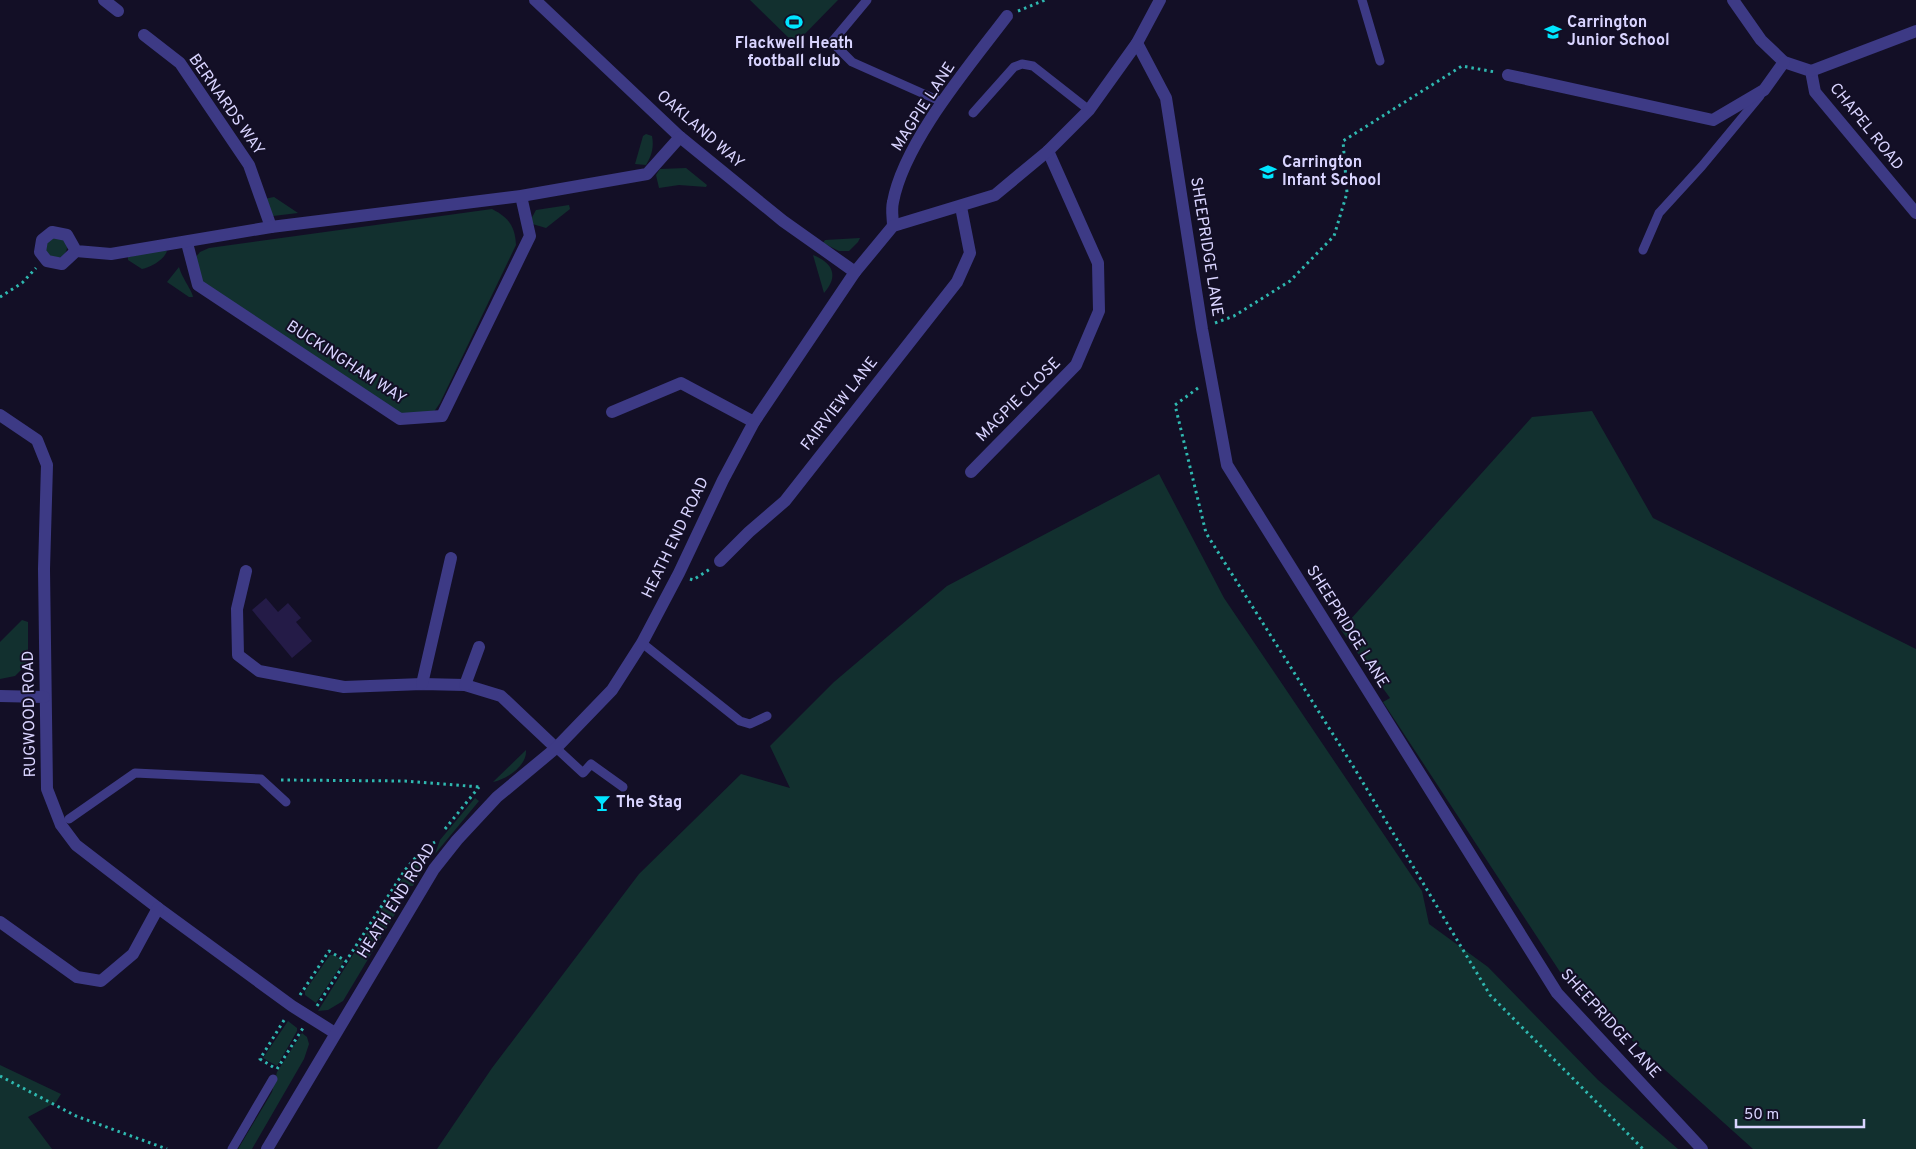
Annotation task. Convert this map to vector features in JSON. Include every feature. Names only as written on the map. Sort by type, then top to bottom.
[{"type":"street","points":[[104,0],[118,11]]},
{"type":"street","name":"OAKLAND WAY","points":[[535,0],[680,137],[783,221],[855,272]]},
{"type":"street","points":[[893,226],[961,207],[995,195],[1048,151],[1089,110],[1137,43],[1160,0]]},
{"type":"street","points":[[1733,0],[1761,40],[1784,62],[1811,71],[1916,32]]},
{"type":"street","name":"MAGPIE LANE","points":[[893,226],[892,204],[904,167],[942,102],[1007,16]]},
{"type":"street","name":"BERNARDS WAY","points":[[144,36],[180,63],[249,165],[271,228]]},
{"type":"street","name":"SHEEPRIDGE LANE","points":[[1137,43],[1166,98],[1202,329],[1227,466],[1557,993],[1702,1149]]},
{"type":"street","points":[[1508,75],[1712,120],[1764,90],[1784,62]]},
{"type":"street","name":"CHAPEL ROAD","points":[[1811,71],[1815,92],[1916,213]]},
{"type":"street","points":[[76,251],[67,235],[52,232],[42,240],[40,252],[47,261],[62,264],[76,251],[111,254],[271,228],[521,196],[647,174],[680,137]]},
{"type":"street","name":"MAGPIE CLOSE","points":[[970,472],[1076,364],[1099,311],[1098,263],[1048,151]]},
{"type":"street","name":"BUCKINGHAM WAY","points":[[187,243],[198,285],[400,419],[442,416],[530,236],[521,196]]},
{"type":"street","name":"FAIRVIEW LANE","points":[[720,561],[749,532],[785,501],[957,282],[970,253],[961,207]]},
{"type":"street","name":"HEATH END ROAD","points":[[267,1149],[434,869],[451,847],[497,798],[556,748],[612,690],[642,642],[679,573],[723,480],[754,422],[855,272],[893,226]]},
{"type":"street","points":[[612,412],[681,383],[754,422]]},
{"type":"street","name":"RUGWOOD ROAD","points":[[0,414],[37,440],[47,466],[44,697],[47,789],[61,825],[76,845],[158,908],[335,1033]]},
{"type":"street","points":[[422,684],[451,558]]},
{"type":"street","points":[[246,570],[237,609],[238,655],[259,671],[344,687],[422,684],[466,685],[501,696],[556,748]]},
{"type":"street","points":[[466,685],[479,647]]},
{"type":"street","points":[[0,696],[44,697]]},
{"type":"street","points":[[0,922],[77,977],[101,980],[134,954],[158,908]]},
{"type":"lane","points":[[867,0],[832,42],[852,62],[942,102]]},
{"type":"lane","points":[[1362,0],[1380,61]]},
{"type":"lane","points":[[973,113],[1014,67],[1022,64],[1033,66],[1089,110]]},
{"type":"lane","points":[[1643,250],[1659,213],[1702,166],[1764,90]]},
{"type":"lane","points":[[642,642],[740,721],[750,724],[767,716]]},
{"type":"lane","points":[[556,748],[583,773],[592,764],[623,787]]},
{"type":"lane","points":[[69,819],[135,773],[261,779],[286,802]]},
{"type":"lane","points":[[232,1149],[273,1080]]},
{"type":"path","points":[[1007,16],[1045,0]]},
{"type":"path","points":[[1202,329],[1234,316],[1290,282],[1334,236],[1347,193],[1343,141],[1462,66],[1508,75]]},
{"type":"path","points":[[0,297],[22,282],[44,258]]},
{"type":"path","points":[[1211,378],[1175,405],[1206,533],[1353,766],[1490,995],[1643,1149]]},
{"type":"path","points":[[679,573],[693,580],[720,561]]},
{"type":"path","points":[[261,779],[405,782],[479,787],[434,843],[423,849],[405,870],[277,1069]]},
{"type":"path","points":[[1,1078],[76,1116],[167,1149]]},
{"type":"green space","name":"Flackwell Heath football club","points":[[750,0],[838,0],[795,44]]},
{"type":"green space","points":[[646,134],[652,136],[653,147],[651,154],[646,165],[635,164],[643,136]]},
{"type":"green space","points":[[686,168],[707,185],[706,187],[679,185],[659,188],[656,175],[660,169]]},
{"type":"green space","points":[[274,197],[298,213],[273,216],[264,199]]},
{"type":"green space","points":[[569,205],[570,209],[546,228],[529,223],[536,210]]},
{"type":"green space","points":[[492,209],[510,223],[516,245],[440,403],[431,416],[399,416],[195,278],[194,259],[200,252],[209,248]]},
{"type":"green space","points":[[56,236],[64,239],[67,247],[64,255],[56,258],[48,255],[45,247],[48,239]]},
{"type":"green space","points":[[860,238],[849,251],[839,251],[823,243],[825,240]]},
{"type":"green space","points":[[160,250],[167,251],[160,260],[146,268],[142,269],[128,260],[128,257]]},
{"type":"green space","points":[[813,255],[825,262],[832,271],[829,287],[824,293]]},
{"type":"green space","points":[[179,267],[193,297],[189,297],[167,282]]},
{"type":"green space","points":[[1592,411],[1653,518],[1916,649],[1916,1149],[1753,1149],[1566,981],[1383,702],[1390,698],[1341,630],[1532,417]]},
{"type":"green space","points":[[1159,474],[1224,598],[1422,891],[1429,924],[1488,967],[1598,1080],[1678,1149],[437,1149],[492,1068],[639,874],[741,774],[790,788],[770,746],[834,682],[947,586]]},
{"type":"green space","points":[[22,620],[28,622],[28,663],[15,676],[0,679],[0,642]]},
{"type":"green space","points":[[526,750],[523,761],[515,771],[493,782]]},
{"type":"green space","points":[[475,798],[479,801],[435,854],[440,840]]},
{"type":"green space","points":[[416,860],[423,869],[413,886],[405,886],[400,882]]},
{"type":"green space","points":[[389,897],[398,906],[398,909],[343,1001],[328,1010],[318,1011]]},
{"type":"green space","points":[[330,955],[334,955],[344,961],[316,1003],[305,995],[305,991]]},
{"type":"green space","points":[[288,1021],[297,1028],[297,1031],[277,1066],[263,1058]]},
{"type":"green space","points":[[302,1033],[307,1037],[309,1044],[304,1059],[252,1149],[238,1149],[272,1092],[277,1072]]},
{"type":"green space","points":[[0,1065],[61,1094],[56,1102],[28,1117],[52,1149],[0,1149]]},
{"type":"building","points":[[266,598],[278,612],[288,603],[301,618],[296,622],[312,641],[292,658],[252,610]]},
{"type":"place","name":"Flackwell Heath football club","points":[[794,22]]},
{"type":"place","name":"Carrington Junior School","points":[[1553,32]]},
{"type":"place","name":"Carrington Infant School","points":[[1268,172]]},
{"type":"place","name":"The Stag","points":[[602,803]]}]
